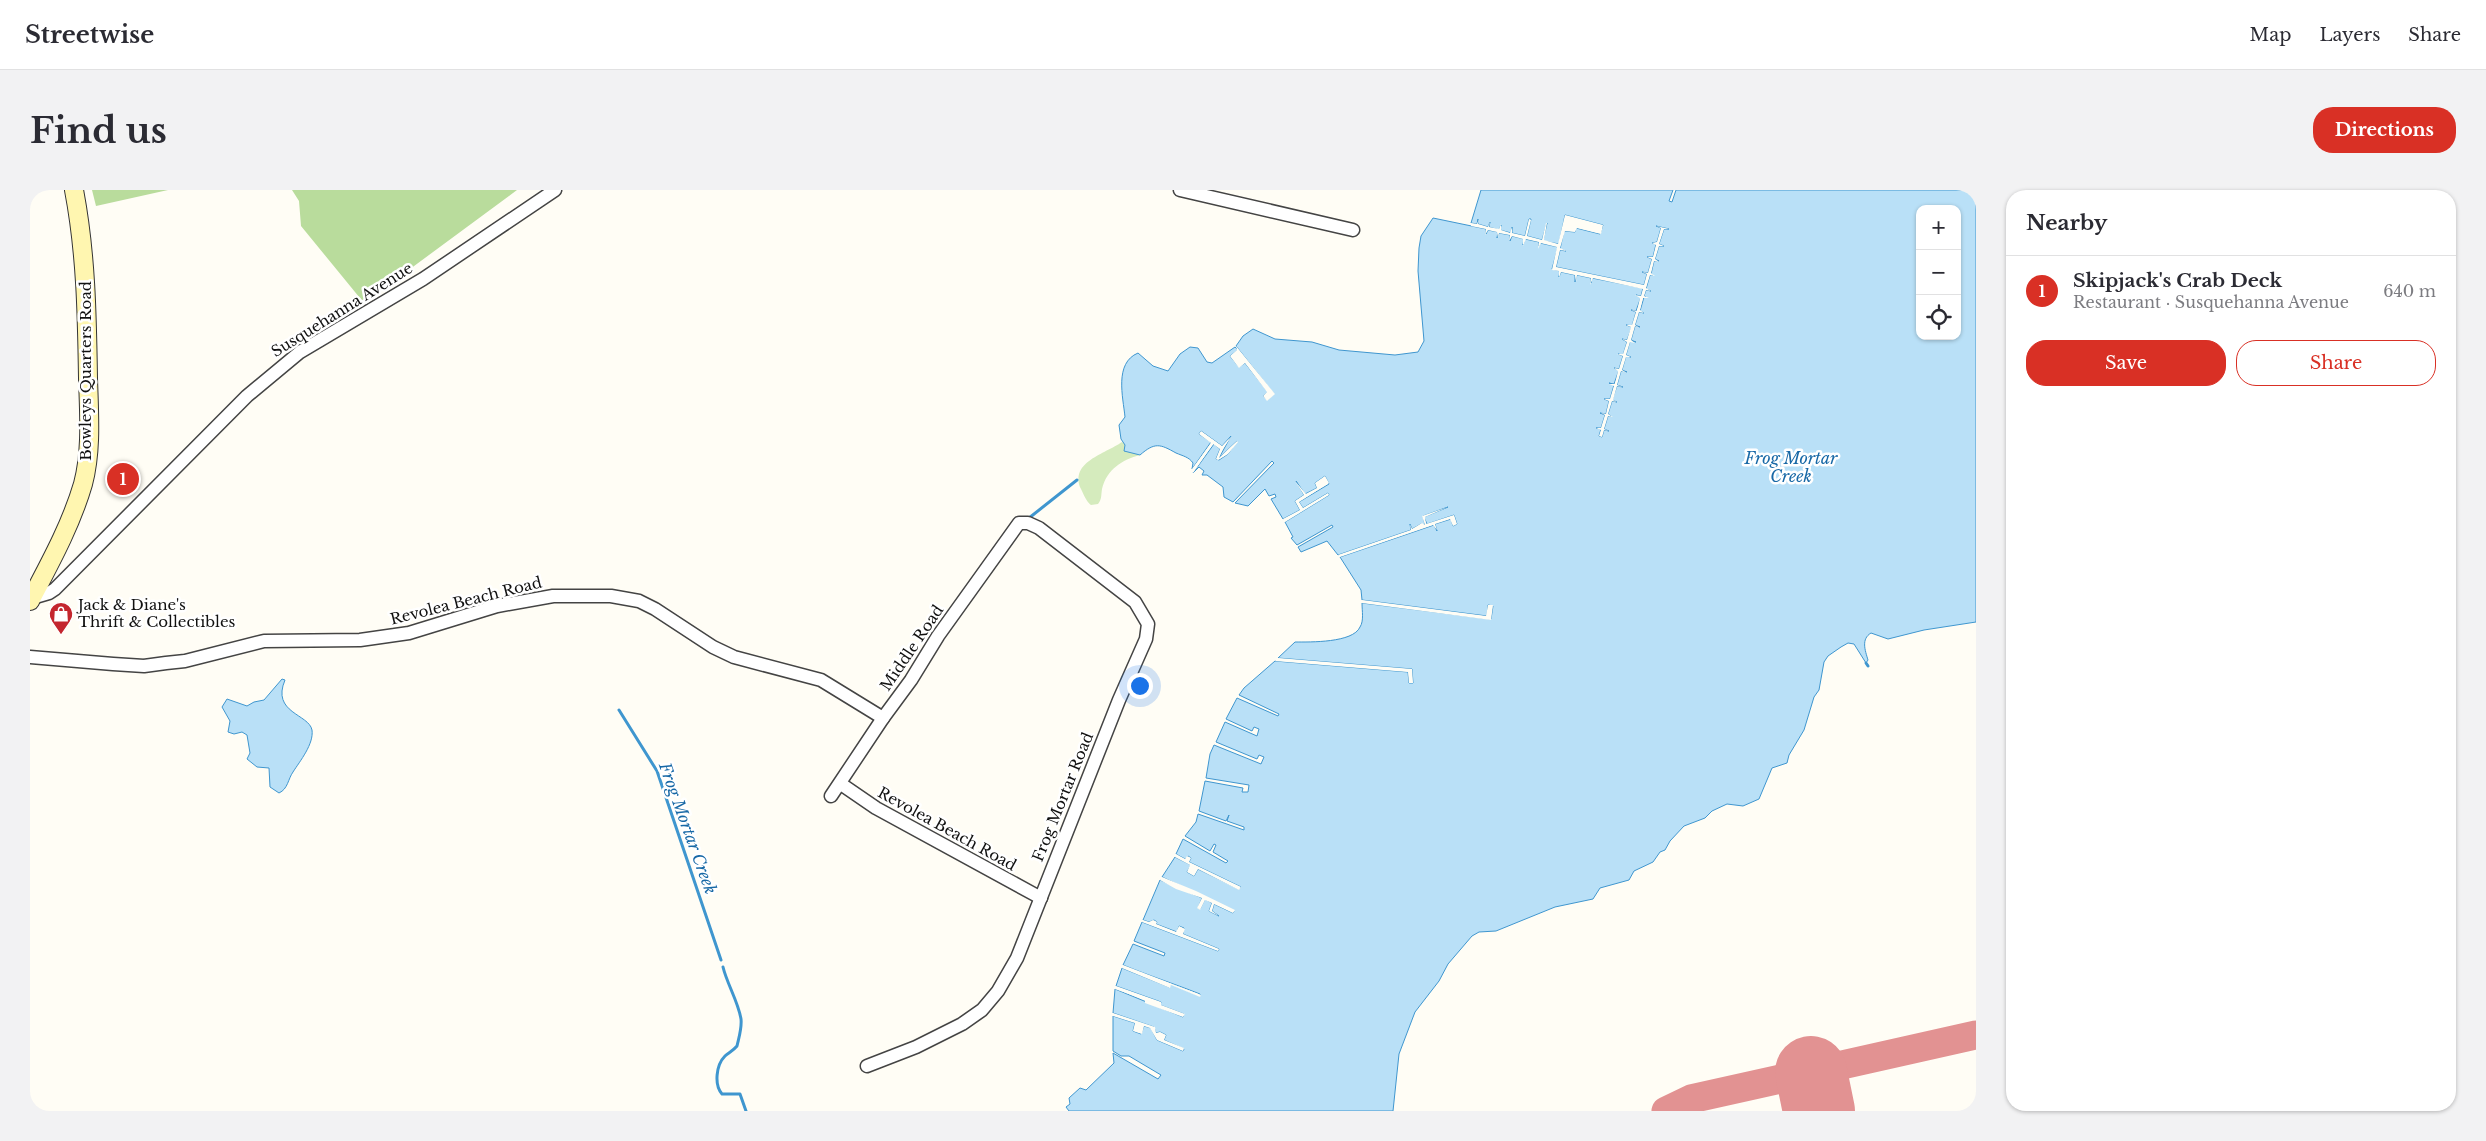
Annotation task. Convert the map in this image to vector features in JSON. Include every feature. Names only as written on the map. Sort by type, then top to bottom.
[{"type":"street","name":"Bowleys Quarters Road","points":[[31,599],[69,523],[83,484],[88,461],[85,265],[83,235],[74,190]]},
{"type":"street","name":"Susquehanna Avenue","points":[[31,599],[49,594],[55,589],[247,396],[282,366],[300,352],[423,279],[554,190]]},
{"type":"street","points":[[1180,190],[1353,230]]},
{"type":"street","name":"Middle Road","points":[[831,796],[882,718],[907,686],[938,636],[1015,526],[1023,522]]},
{"type":"street","name":"Frog Mortar Road","points":[[867,1066],[941,1035],[982,1010],[1010,971],[1041,898],[1119,700],[1146,639],[1148,624],[1141,610],[1130,597],[1039,528],[1023,522]]},
{"type":"street","name":"Revolea Beach Road","points":[[30,657],[113,664],[159,664],[184,661],[264,640],[360,640],[409,634],[497,606],[553,596],[611,596],[626,598],[655,609],[713,647],[734,657],[793,671],[821,680],[882,718]]},
{"type":"street","name":"Revolea Beach Road","points":[[840,784],[876,808],[1041,898]]},
{"type":"green space","points":[[92,190],[168,190],[96,206]]},
{"type":"green space","points":[[292,190],[517,190],[364,303],[301,226],[299,201]]},
{"type":"green space","points":[[1122,442],[1125,444],[1125,451],[1140,455],[1121,463],[1111,471],[1104,482],[1101,499],[1098,504],[1091,505],[1086,500],[1081,489],[1080,472],[1084,465],[1091,460]]},
{"type":"water","name":"Frog Mortar Creek","points":[[1481,190],[1673,190],[1669,201],[1672,202],[1676,190],[1976,190],[1976,622],[1924,630],[1888,639],[1871,633],[1865,642],[1868,660],[1866,663],[1854,644],[1848,643],[1841,647],[1828,656],[1824,662],[1819,690],[1814,697],[1804,730],[1789,755],[1787,763],[1772,768],[1759,799],[1743,806],[1727,804],[1712,811],[1705,818],[1684,826],[1653,862],[1634,871],[1629,880],[1600,888],[1593,899],[1555,907],[1496,931],[1479,932],[1472,936],[1448,964],[1439,981],[1415,1012],[1399,1054],[1393,1111],[1069,1111],[1066,1107],[1070,1104],[1069,1098],[1080,1088],[1086,1090],[1114,1063],[1113,1053],[1158,1079],[1161,1075],[1129,1056],[1121,1056],[1113,1051],[1113,1016],[1135,1023],[1133,1031],[1141,1034],[1144,1026],[1151,1028],[1157,1040],[1183,1051],[1184,1049],[1164,1040],[1166,1035],[1160,1032],[1156,1033],[1154,1027],[1113,1013],[1115,989],[1183,1017],[1184,1014],[1160,1005],[1161,1002],[1116,986],[1122,968],[1169,987],[1171,984],[1200,996],[1200,994],[1123,965],[1133,944],[1164,956],[1165,953],[1134,941],[1142,922],[1218,951],[1219,949],[1183,934],[1184,928],[1179,926],[1177,932],[1156,924],[1157,922],[1154,920],[1149,922],[1143,920],[1160,880],[1202,898],[1198,908],[1200,909],[1205,899],[1212,903],[1209,911],[1219,916],[1212,911],[1214,904],[1233,913],[1234,911],[1162,877],[1175,857],[1191,865],[1187,872],[1194,876],[1198,869],[1239,889],[1241,887],[1189,862],[1191,858],[1188,856],[1185,859],[1176,854],[1183,839],[1226,863],[1228,861],[1213,852],[1216,845],[1214,844],[1210,851],[1185,836],[1196,822],[1198,814],[1244,830],[1244,827],[1227,821],[1229,815],[1226,821],[1199,811],[1205,781],[1243,788],[1242,792],[1248,792],[1249,785],[1206,778],[1210,754],[1214,745],[1261,764],[1264,757],[1259,755],[1257,759],[1216,742],[1225,722],[1257,736],[1259,729],[1254,727],[1252,731],[1226,719],[1237,698],[1278,716],[1279,714],[1239,695],[1244,688],[1275,661],[1408,672],[1409,683],[1413,683],[1412,669],[1278,658],[1295,642],[1340,639],[1356,632],[1362,622],[1362,603],[1491,619],[1493,606],[1488,605],[1487,616],[1362,600],[1361,590],[1340,557],[1434,525],[1437,531],[1435,524],[1451,519],[1453,526],[1457,524],[1454,515],[1427,524],[1424,517],[1448,507],[1423,516],[1425,525],[1421,524],[1412,529],[1410,524],[1411,530],[1338,555],[1327,541],[1301,552],[1298,547],[1333,527],[1332,525],[1297,545],[1291,538],[1293,537],[1285,522],[1329,495],[1328,493],[1303,508],[1299,502],[1329,484],[1325,476],[1315,483],[1317,488],[1305,494],[1296,481],[1304,495],[1295,501],[1300,510],[1283,519],[1271,499],[1276,497],[1275,494],[1269,496],[1265,489],[1248,506],[1235,503],[1274,463],[1272,461],[1233,502],[1224,497],[1223,487],[1207,475],[1202,475],[1204,471],[1199,467],[1193,473],[1214,444],[1220,449],[1216,459],[1219,460],[1228,454],[1237,441],[1219,458],[1231,436],[1222,446],[1201,431],[1199,434],[1211,442],[1192,469],[1193,463],[1190,459],[1162,446],[1154,446],[1140,455],[1124,451],[1125,445],[1121,439],[1119,425],[1125,417],[1122,381],[1126,364],[1130,358],[1138,353],[1153,366],[1168,371],[1180,354],[1190,347],[1198,348],[1207,362],[1212,363],[1235,347],[1238,350],[1230,356],[1239,367],[1245,363],[1268,392],[1263,396],[1267,400],[1274,394],[1236,346],[1243,336],[1253,329],[1275,339],[1312,342],[1339,350],[1395,355],[1418,352],[1424,341],[1418,271],[1419,248],[1421,236],[1433,218],[1486,229],[1486,234],[1488,230],[1498,232],[1497,238],[1499,233],[1510,235],[1510,241],[1512,236],[1524,239],[1523,245],[1525,239],[1539,242],[1539,246],[1540,243],[1558,247],[1552,269],[1560,271],[1559,277],[1561,272],[1575,275],[1575,282],[1577,275],[1591,278],[1591,283],[1592,278],[1643,288],[1641,296],[1636,295],[1641,297],[1636,311],[1631,310],[1636,312],[1632,326],[1626,325],[1632,327],[1627,340],[1622,339],[1627,342],[1623,355],[1618,354],[1623,356],[1619,369],[1614,368],[1619,370],[1614,384],[1609,383],[1614,385],[1610,399],[1604,399],[1609,401],[1606,414],[1600,413],[1605,415],[1601,428],[1596,428],[1601,429],[1599,436],[1602,437],[1604,430],[1609,431],[1604,429],[1608,416],[1611,416],[1608,414],[1612,401],[1617,402],[1612,400],[1617,386],[1623,387],[1617,385],[1621,371],[1627,372],[1622,370],[1626,356],[1631,357],[1626,355],[1630,341],[1636,342],[1631,340],[1635,326],[1640,327],[1635,325],[1639,312],[1644,313],[1640,311],[1644,297],[1646,297],[1644,296],[1646,290],[1651,291],[1646,289],[1650,275],[1653,275],[1651,274],[1654,261],[1659,261],[1655,259],[1659,246],[1664,246],[1659,244],[1664,229],[1669,229],[1656,226],[1661,228],[1657,242],[1652,243],[1656,244],[1653,257],[1647,257],[1652,259],[1648,273],[1642,272],[1647,274],[1644,285],[1556,267],[1560,250],[1566,251],[1560,249],[1564,231],[1575,232],[1576,228],[1600,234],[1603,225],[1565,215],[1559,244],[1543,241],[1547,223],[1542,240],[1527,236],[1531,219],[1529,219],[1525,236],[1512,233],[1512,227],[1511,233],[1500,230],[1501,225],[1499,230],[1489,227],[1490,222],[1488,227],[1478,224],[1478,219],[1477,224],[1471,223]]},
{"type":"water","points":[[282,679],[285,680],[282,691],[283,699],[292,711],[305,720],[312,730],[312,735],[306,752],[286,786],[279,793],[270,787],[269,768],[257,767],[247,759],[250,753],[247,735],[242,732],[234,734],[228,732],[230,721],[222,707],[227,699],[247,706],[264,700]]},
{"type":"pier","points":[[1565,215],[1603,225],[1601,234],[1577,228],[1575,232],[1565,231],[1560,248],[1567,251],[1560,250],[1556,267],[1644,285],[1647,274],[1642,272],[1648,273],[1652,259],[1647,257],[1653,257],[1656,245],[1652,243],[1657,242],[1661,228],[1656,226],[1669,229],[1664,229],[1659,244],[1664,246],[1659,246],[1655,259],[1659,262],[1654,261],[1651,273],[1655,276],[1650,275],[1646,288],[1651,291],[1646,290],[1644,296],[1649,298],[1643,298],[1640,310],[1644,313],[1639,312],[1635,325],[1640,328],[1635,326],[1631,340],[1635,343],[1630,342],[1626,355],[1631,357],[1626,357],[1622,370],[1627,373],[1621,371],[1617,385],[1623,387],[1617,386],[1613,400],[1617,402],[1612,401],[1608,414],[1613,417],[1608,416],[1604,429],[1609,431],[1604,430],[1602,437],[1599,436],[1601,430],[1596,428],[1601,428],[1605,415],[1601,413],[1606,414],[1609,401],[1604,399],[1610,399],[1614,386],[1609,384],[1615,384],[1618,371],[1614,368],[1619,369],[1623,356],[1617,354],[1623,354],[1627,342],[1622,339],[1627,340],[1631,327],[1626,325],[1632,325],[1636,312],[1631,310],[1637,311],[1640,298],[1635,295],[1641,296],[1643,289],[1593,278],[1590,285],[1591,278],[1577,275],[1576,282],[1575,275],[1561,272],[1559,278],[1559,271],[1552,270],[1557,247],[1541,243],[1538,249],[1539,242],[1526,239],[1523,246],[1523,239],[1512,236],[1509,241],[1510,235],[1499,233],[1498,238],[1497,232],[1488,230],[1485,235],[1486,229],[1471,226],[1471,223],[1477,224],[1479,219],[1478,224],[1488,227],[1490,221],[1489,227],[1499,229],[1501,224],[1501,230],[1510,233],[1512,227],[1512,233],[1525,236],[1529,219],[1531,220],[1527,236],[1542,240],[1547,223],[1544,240],[1558,244]]},
{"type":"pier","points":[[1236,346],[1275,394],[1267,401],[1263,396],[1267,392],[1245,363],[1239,368],[1230,356],[1237,350]]},
{"type":"pier","points":[[1201,431],[1222,446],[1232,436],[1219,458],[1238,442],[1228,454],[1218,460],[1216,459],[1220,449],[1213,444],[1193,473],[1192,469],[1211,443],[1199,434]]},
{"type":"pier","points":[[1325,476],[1329,483],[1299,502],[1303,508],[1328,493],[1329,495],[1285,522],[1283,519],[1300,510],[1295,501],[1304,495],[1295,481],[1306,494],[1317,488],[1315,483]]},
{"type":"pier","points":[[1448,507],[1425,517],[1426,524],[1454,515],[1457,524],[1453,526],[1450,519],[1435,524],[1437,530],[1433,525],[1340,557],[1338,555],[1411,530],[1410,524],[1412,529],[1422,523],[1425,525],[1422,516]]},
{"type":"pier","points":[[1362,600],[1486,616],[1488,605],[1493,605],[1491,620],[1362,603]]},
{"type":"pier","points":[[1278,658],[1412,669],[1413,683],[1409,683],[1408,672],[1275,661]]},
{"type":"pier","points":[[1176,854],[1185,859],[1187,856],[1191,858],[1189,862],[1241,887],[1239,890],[1198,869],[1194,876],[1187,872],[1190,865],[1175,857]]},
{"type":"pier","points":[[1162,877],[1235,910],[1233,913],[1214,904],[1212,911],[1219,916],[1209,911],[1212,903],[1205,900],[1200,910],[1197,908],[1202,898],[1176,889],[1160,880]]},
{"type":"pier","points":[[1143,920],[1149,922],[1153,920],[1157,922],[1156,924],[1176,932],[1179,926],[1185,929],[1183,934],[1219,949],[1218,951],[1142,922]]},
{"type":"pier","points":[[1123,965],[1201,995],[1200,997],[1171,985],[1170,988],[1122,968]]},
{"type":"pier","points":[[1116,986],[1161,1002],[1161,1005],[1185,1014],[1183,1017],[1145,1003],[1145,1000],[1115,989]]},
{"type":"pier","points":[[1113,1013],[1155,1027],[1156,1033],[1160,1032],[1166,1035],[1164,1040],[1184,1048],[1183,1051],[1157,1040],[1150,1028],[1144,1026],[1142,1034],[1133,1031],[1135,1023],[1113,1016]]},
{"type":"waterway","points":[[1029,518],[1077,480]]},
{"type":"waterway","name":"Frog Mortar Creek","points":[[619,710],[657,771],[721,960]]},
{"type":"waterway","name":"Frog Mortar Creek","points":[[723,967],[740,1012],[741,1026],[737,1046],[722,1060],[717,1080],[722,1094],[740,1094],[746,1111]]},
{"type":"taxiway","points":[[1666,1111],[1691,1099],[1976,1035]]},
{"type":"runway","points":[[1811,1072],[1819,1111]]},
{"type":"place","name":"Skipjack's Crab Deck","points":[[123,479]]},
{"type":"place","name":"Jack & Diane's Thrift & Collectibles","points":[[61,635]]}]
